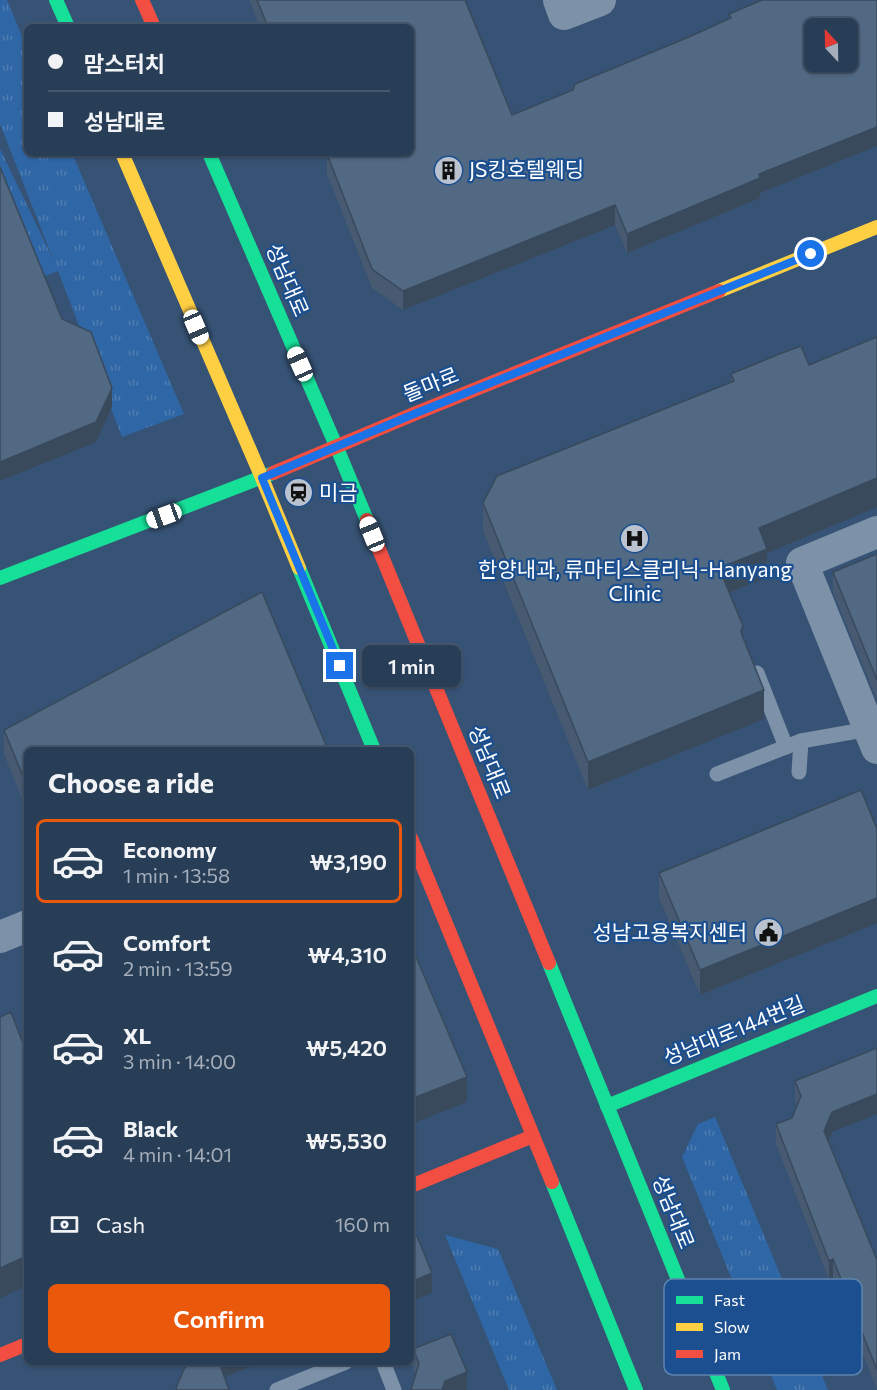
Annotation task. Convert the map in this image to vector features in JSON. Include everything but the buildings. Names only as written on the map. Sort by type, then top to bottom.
[{"type":"main road","points":[[56,0],[67,24]]},
{"type":"main road","points":[[142,0],[153,24]]},
{"type":"main road","points":[[123,156],[262,478],[373,747]]},
{"type":"main road","name":"성남대로","points":[[210,156],[337,448],[678,1279]]},
{"type":"main road","name":"돌마로","points":[[0,578],[337,448],[414,414],[877,227]]},
{"type":"main road","points":[[414,845],[636,1390]]},
{"type":"main road","name":"성남대로144번길","points":[[607,1106],[877,996]]},
{"type":"main road","points":[[414,1185],[533,1137]]},
{"type":"main road","points":[[0,1355],[24,1345]]},
{"type":"main road","name":"성남대로","points":[[717,1375],[723,1390]]},
{"type":"street","points":[[559,0],[564,14],[600,0]]},
{"type":"street","points":[[873,738],[802,563],[877,532]]},
{"type":"street","points":[[0,937],[24,927]]},
{"type":"lane","points":[[751,660],[794,744],[799,772]]},
{"type":"lane","points":[[717,774],[794,744],[873,738]]},
{"type":"lane","points":[[277,1390],[339,1365]]},
{"type":"lane","points":[[384,1365],[394,1390]]},
{"type":"green space","points":[[0,0],[7,0],[24,41],[24,156],[73,156],[184,414],[122,437],[58,271],[0,294],[0,149],[53,259],[0,124]]},
{"type":"green space","points":[[715,1117],[782,1279],[732,1279],[682,1157],[698,1124]]},
{"type":"green space","points":[[445,1235],[498,1249],[557,1390],[509,1390]]},
{"type":"green space","points":[[771,1375],[822,1375],[828,1390],[777,1390]]},
{"type":"traffic: fast","points":[[56,0],[67,24]]},
{"type":"traffic: fast","points":[[210,156],[367,520]]},
{"type":"traffic: fast","points":[[0,578],[273,473]]},
{"type":"traffic: fast","points":[[299,568],[373,747]]},
{"type":"traffic: fast","points":[[549,963],[678,1279]]},
{"type":"traffic: fast","points":[[607,1106],[877,996]]},
{"type":"traffic: fast","points":[[552,1182],[636,1390]]},
{"type":"traffic: fast","points":[[717,1375],[723,1390]]},
{"type":"traffic: slow","points":[[123,156],[299,568]]},
{"type":"traffic: slow","points":[[719,291],[877,227]]},
{"type":"traffic: jam","points":[[142,0],[153,24]]},
{"type":"traffic: jam","points":[[273,473],[719,291]]},
{"type":"traffic: jam","points":[[367,520],[549,963]]},
{"type":"traffic: jam","points":[[414,845],[552,1182]]},
{"type":"traffic: jam","points":[[414,1185],[533,1136]]},
{"type":"traffic: jam","points":[[0,1355],[24,1345]]},
{"type":"place","name":"JS킹호텔웨딩","points":[[448,170]]},
{"type":"place","name":"미금","points":[[298,493]]},
{"type":"place","name":"한양내과, 류마티스클리닉-Hanyang Clinic","points":[[635,539]]},
{"type":"place","name":"성남고용복지센터","points":[[768,933]]},
{"type":"route","points":[[340,666],[262,478],[414,414],[811,254]]}]
